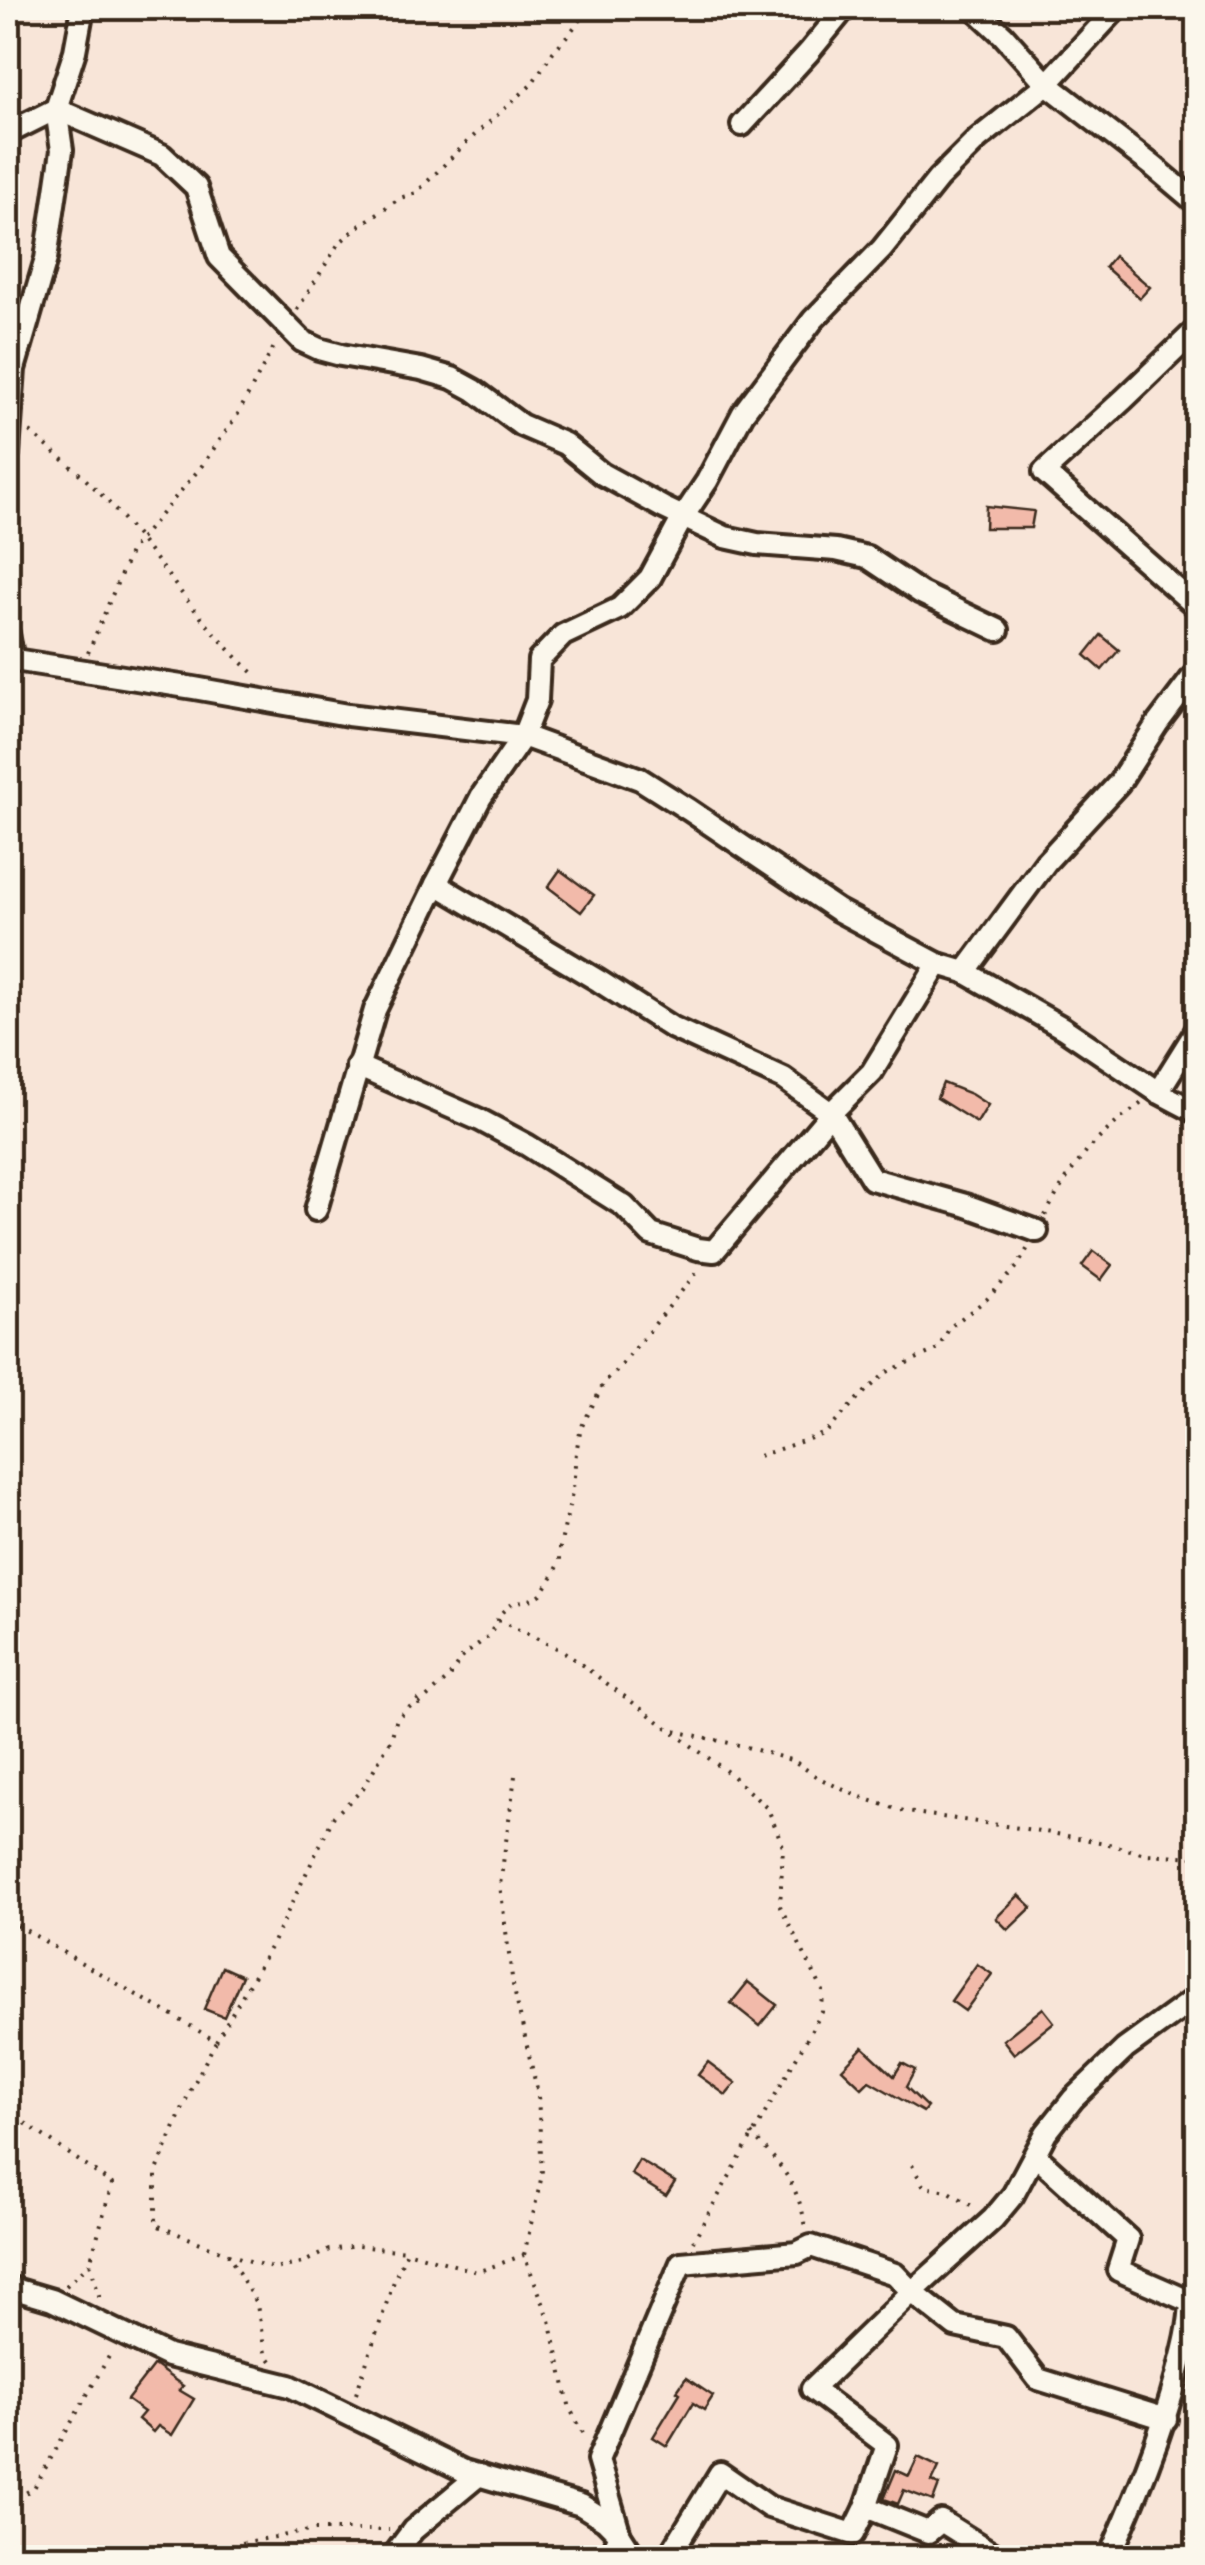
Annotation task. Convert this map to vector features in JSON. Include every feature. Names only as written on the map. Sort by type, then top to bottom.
[{"type":"street","points":[[8,453],[14,369],[46,259],[62,150],[56,109],[75,51],[83,8]]},
{"type":"street","points":[[742,126],[844,8]]},
{"type":"street","points":[[974,8],[1047,84],[1198,204]]},
{"type":"street","points":[[316,1210],[375,1010],[481,798],[523,736],[537,700],[539,660],[564,635],[620,608],[650,578],[743,413],[813,320],[882,249],[938,179],[978,139],[1047,84],[1117,8]]},
{"type":"street","points":[[8,133],[56,109]]},
{"type":"street","points":[[56,109],[162,155],[196,187],[219,257],[302,341],[341,355],[421,368],[452,378],[521,425],[565,444],[602,474],[725,537],[757,544],[836,550],[867,558],[922,593],[998,630]]},
{"type":"street","points":[[1198,328],[1044,472],[1198,608]]},
{"type":"street","points":[[8,634],[10,660],[348,716],[523,736],[640,779],[836,910],[938,964],[964,972],[1063,1028],[1158,1092],[1198,1113]]},
{"type":"street","points":[[964,972],[1046,862],[1119,783],[1198,670]]},
{"type":"street","points":[[436,884],[671,1027],[784,1078],[832,1113],[872,1179],[966,1205],[1037,1231]]},
{"type":"street","points":[[357,1066],[527,1145],[624,1206],[652,1234],[714,1251],[872,1072],[938,964]]},
{"type":"street","points":[[1158,1092],[1198,1028]]},
{"type":"street","points":[[668,2558],[720,2474],[769,2507],[853,2534],[886,2445],[812,2389],[994,2219],[1013,2195],[1046,2133],[1073,2098],[1125,2049],[1198,1996]]},
{"type":"street","points":[[1035,2155],[1128,2239],[1118,2270],[1191,2302],[1190,2324],[1166,2418],[1110,2558]]},
{"type":"street","points":[[610,2558],[620,2535],[598,2460],[681,2264],[797,2253],[810,2246],[894,2274],[955,2326],[1006,2337],[1038,2378],[1166,2418]]},
{"type":"street","points":[[8,2286],[52,2300],[168,2356],[290,2386],[422,2452],[480,2475],[580,2505],[605,2520],[636,2558]]},
{"type":"street","points":[[392,2558],[414,2530],[480,2475]]},
{"type":"street","points":[[866,2506],[928,2532],[942,2521],[1000,2558]]},
{"type":"path","points":[[10,415],[93,486],[241,662],[290,705]]},
{"type":"path","points":[[759,1456],[826,1432],[887,1372],[938,1349],[950,1328],[987,1299],[1017,1267],[1082,1154],[1106,1129],[1158,1092]]},
{"type":"path","points":[[524,2255],[477,2272],[407,2251],[357,2246],[329,2250],[302,2263],[275,2269],[156,2225],[156,2173],[188,2095],[272,1944],[334,1816],[362,1790],[391,1739],[397,1718],[448,1678],[461,1658],[488,1636],[500,1614],[512,1603],[541,1594],[560,1563],[576,1452],[596,1396],[714,1251]]},
{"type":"path","points":[[498,1620],[563,1651],[729,1773],[768,1809],[784,1846],[780,1906],[824,1991],[822,2012],[681,2264]]},
{"type":"path","points":[[670,1730],[794,1761],[850,1794],[907,1812],[1040,1831],[1144,1854],[1198,1857]]},
{"type":"path","points":[[515,1776],[500,1885],[513,1985],[538,2094],[542,2175],[524,2255],[550,2320],[570,2409],[598,2460]]},
{"type":"path","points":[[8,1920],[216,2041]]},
{"type":"path","points":[[8,2110],[112,2184],[90,2263],[52,2300]]},
{"type":"path","points":[[752,2134],[786,2170],[801,2204],[810,2246]]},
{"type":"path","points":[[912,2165],[924,2187],[948,2191],[994,2219]]},
{"type":"path","points":[[349,2414],[407,2251]]},
{"type":"path","points":[[228,2254],[257,2304],[265,2353],[290,2386]]},
{"type":"path","points":[[8,2503],[34,2488],[49,2466],[115,2330],[90,2263]]},
{"type":"path","points":[[228,2558],[241,2543],[316,2530],[414,2530]]},
{"type":"building","points":[[1114,256],[1150,287],[1140,298],[1105,267]]},
{"type":"building","points":[[986,506],[1034,511],[1031,528],[985,528]]},
{"type":"building","points":[[1101,635],[1119,650],[1102,670],[1085,655]]},
{"type":"building","points":[[560,870],[594,895],[581,912],[548,887]]},
{"type":"building","points":[[943,1083],[988,1105],[977,1123],[937,1098]]},
{"type":"building","points":[[1093,1251],[1112,1265],[1101,1280],[1082,1266]]},
{"type":"building","points":[[1019,1895],[1032,1907],[1008,1930],[996,1918]]},
{"type":"building","points":[[977,1964],[992,1974],[965,2011],[951,2001]]},
{"type":"building","points":[[222,1967],[242,1976],[224,2017],[204,2009]]},
{"type":"building","points":[[748,1982],[777,2005],[760,2026],[731,2003]]},
{"type":"building","points":[[1043,2008],[1054,2022],[1014,2054],[1003,2040]]},
{"type":"building","points":[[863,2047],[894,2076],[902,2063],[915,2070],[906,2087],[927,2107],[923,2112],[869,2081],[862,2088],[842,2069]]},
{"type":"building","points":[[708,2062],[736,2083],[726,2095],[698,2075]]},
{"type":"building","points":[[639,2160],[675,2182],[666,2196],[631,2174]]},
{"type":"building","points":[[154,2365],[194,2399],[172,2435],[158,2426],[153,2432],[138,2419],[144,2412],[127,2400]]},
{"type":"building","points":[[686,2378],[713,2396],[704,2410],[693,2403],[667,2446],[653,2437]]},
{"type":"building","points":[[918,2457],[939,2467],[932,2482],[939,2485],[933,2501],[904,2490],[898,2504],[884,2499],[896,2470],[909,2476]]}]
